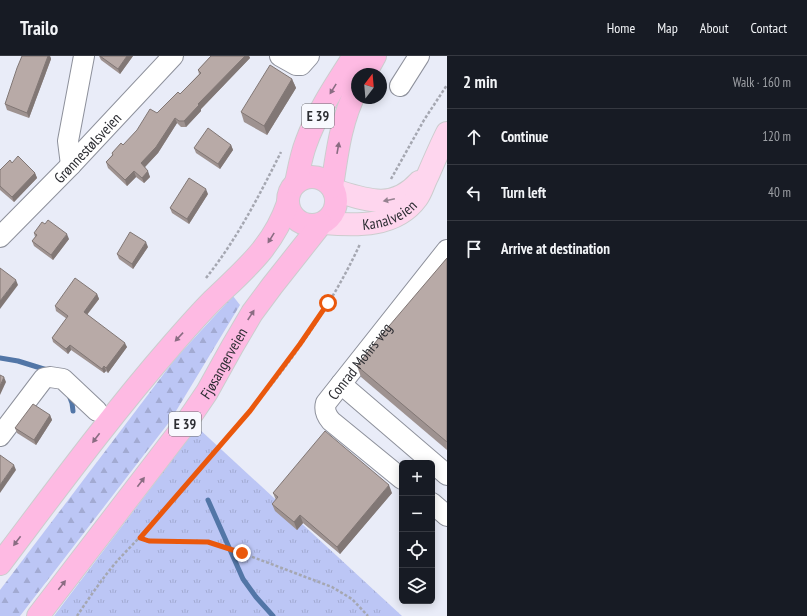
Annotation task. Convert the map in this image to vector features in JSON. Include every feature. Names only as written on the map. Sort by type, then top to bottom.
[{"type":"highway","name":"E 39","points":[[0,564],[118,409],[212,301],[259,256],[277,227],[288,203],[289,193],[296,183],[306,143],[314,122],[354,56]]},
{"type":"highway","points":[[369,68],[376,56]]},
{"type":"highway","name":"E 39","points":[[323,224],[332,215],[336,206],[336,195],[333,188],[340,135],[351,101]]},
{"type":"highway","points":[[296,183],[302,179],[315,177],[322,179],[333,188]]},
{"type":"highway","points":[[288,203],[292,215],[296,220],[308,226],[323,224]]},
{"type":"highway","name":"Fjøsangerveien","points":[[38,616],[186,423],[208,392],[232,346],[252,313],[272,286],[323,224]]},
{"type":"main road","name":"Kanalveien","points":[[323,224],[372,224],[389,219],[411,206],[418,196],[447,133]]},
{"type":"main road","name":"Kanalveien","points":[[333,188],[356,197],[376,201],[389,201],[401,196],[415,186],[430,169]]},
{"type":"street","points":[[72,165],[68,141],[84,56]]},
{"type":"street","name":"Grønnestølsveien","points":[[0,237],[72,165],[173,56]]},
{"type":"street","points":[[280,56],[296,65],[302,65],[309,56]]},
{"type":"street","points":[[400,86],[419,56]]},
{"type":"street","name":"Conrad Mohrs veg","points":[[399,476],[328,417],[325,407],[326,403],[447,250]]},
{"type":"street","points":[[0,436],[44,378],[50,376],[63,379],[97,411]]},
{"type":"street","points":[[341,384],[447,475]]},
{"type":"street","points":[[435,506],[447,516]]},
{"type":"path","points":[[391,180],[424,120],[447,85]]},
{"type":"path","points":[[202,282],[241,229],[284,148]]},
{"type":"path","points":[[77,616],[117,561],[140,538],[250,411],[300,344],[328,303],[349,267],[362,240]]},
{"type":"path","points":[[140,538],[149,541],[208,542],[242,553],[332,587],[352,599],[368,616]]},
{"type":"green space","points":[[233,296],[240,305],[170,421],[20,616],[0,616],[0,590],[175,359]]},
{"type":"green space","points":[[197,427],[402,616],[54,616]]},
{"type":"building","points":[[22,56],[48,56],[27,113],[5,104]]},
{"type":"building","points":[[100,56],[127,56],[118,69]]},
{"type":"building","points":[[211,56],[245,56],[198,104],[199,105],[184,121],[179,121],[175,118],[156,147],[141,163],[148,171],[142,178],[134,171],[125,180],[106,162],[113,155],[112,153],[121,143],[123,145],[137,130],[150,109],[157,113],[178,92],[180,94],[201,73],[198,70]]},
{"type":"building","points":[[270,65],[292,79],[264,126],[241,112]]},
{"type":"building","points":[[208,128],[231,145],[218,164],[194,148]]},
{"type":"building","points":[[18,156],[35,173],[12,197],[0,186],[0,170],[10,160],[12,163]]},
{"type":"building","points":[[189,178],[206,189],[187,219],[170,208]]},
{"type":"building","points":[[48,220],[67,234],[51,255],[32,241],[37,235],[34,233],[42,222],[45,224]]},
{"type":"building","points":[[130,232],[146,242],[132,264],[117,254]]},
{"type":"building","points":[[447,258],[447,442],[357,366]]},
{"type":"building","points":[[0,268],[16,280],[0,301]]},
{"type":"building","points":[[75,278],[97,294],[84,312],[125,343],[106,368],[104,366],[102,369],[70,345],[66,349],[52,338],[68,316],[55,306]]},
{"type":"building","points":[[0,375],[4,377],[0,386]]},
{"type":"building","points":[[33,404],[50,415],[34,440],[15,428]]},
{"type":"building","points":[[325,431],[389,485],[337,547],[300,515],[294,522],[272,504],[278,497],[273,493]]},
{"type":"building","points":[[0,455],[14,465],[0,485]]},
{"type":"waterway","points":[[0,358],[18,361],[47,370]]},
{"type":"waterway","points":[[69,395],[73,411]]},
{"type":"waterway","points":[[208,500],[243,579],[256,597],[273,616]]},
{"type":"route","points":[[242,553],[208,542],[149,541],[140,538],[250,411],[300,344],[328,303]]}]
